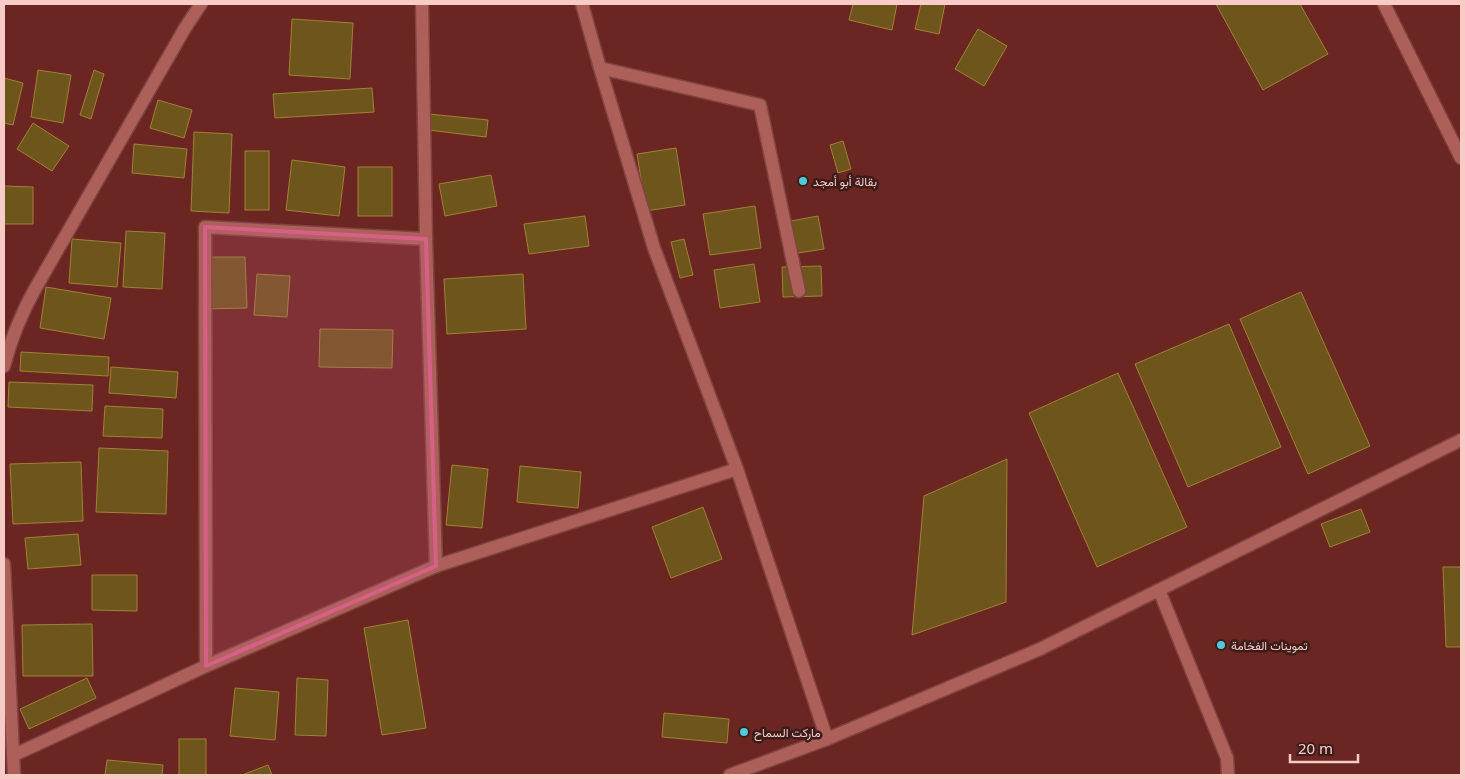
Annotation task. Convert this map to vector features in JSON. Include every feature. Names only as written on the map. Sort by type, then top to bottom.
[{"type":"street","points":[[4,366],[18,323],[31,296],[200,4]]},
{"type":"street","points":[[422,4],[426,240],[436,566]]},
{"type":"street","points":[[582,4],[654,248],[737,469],[827,739]]},
{"type":"street","points":[[1384,4],[1461,158]]},
{"type":"street","points":[[600,68],[760,105],[799,291]]},
{"type":"street","points":[[206,666],[205,227],[426,240]]},
{"type":"street","points":[[730,775],[827,739],[1040,649],[1461,440]]},
{"type":"street","points":[[14,755],[206,666],[436,566],[737,469]]},
{"type":"street","points":[[4,564],[14,775]]},
{"type":"street","points":[[1159,590],[1227,758],[1228,775]]},
{"type":"highlighted area","points":[[205,227],[426,239],[436,566],[206,666]]},
{"type":"building","points":[[853,4],[897,4],[892,30],[849,20]]},
{"type":"building","points":[[921,4],[945,4],[939,34],[915,29]]},
{"type":"building","points":[[1216,4],[1300,4],[1328,54],[1263,90]]},
{"type":"building","points":[[292,19],[353,23],[350,79],[289,75]]},
{"type":"building","points":[[978,29],[1007,46],[984,86],[955,69]]},
{"type":"building","points":[[38,70],[71,75],[63,123],[31,117]]},
{"type":"building","points":[[94,70],[104,74],[91,119],[80,115]]},
{"type":"building","points":[[4,78],[23,83],[13,125],[4,123]]},
{"type":"building","points":[[372,88],[374,112],[275,118],[273,94]]},
{"type":"building","points":[[158,100],[192,110],[184,138],[150,128]]},
{"type":"building","points":[[429,114],[488,120],[486,137],[428,130]]},
{"type":"building","points":[[33,123],[69,146],[52,171],[17,149]]},
{"type":"building","points":[[194,132],[232,134],[229,213],[191,211]]},
{"type":"building","points":[[843,141],[851,169],[838,173],[830,145]]},
{"type":"building","points":[[134,144],[187,149],[184,178],[132,173]]},
{"type":"building","points":[[676,148],[685,205],[646,211],[637,154]]},
{"type":"building","points":[[245,151],[269,151],[269,210],[245,210]]},
{"type":"building","points":[[292,160],[345,167],[339,216],[286,210]]},
{"type":"building","points":[[358,167],[392,167],[392,216],[358,216]]},
{"type":"building","points":[[491,175],[497,206],[445,216],[439,184]]},
{"type":"building","points":[[4,186],[33,187],[33,224],[4,224]]},
{"type":"building","points":[[755,206],[761,248],[710,255],[703,214]]},
{"type":"building","points":[[585,216],[589,246],[529,254],[524,224]]},
{"type":"building","points":[[818,216],[824,249],[785,255],[780,223]]},
{"type":"building","points":[[126,231],[165,233],[162,289],[123,287]]},
{"type":"building","points":[[72,239],[121,243],[117,287],[69,283]]},
{"type":"building","points":[[684,239],[693,275],[680,278],[671,242]]},
{"type":"building","points":[[202,257],[245,257],[247,308],[203,309]]},
{"type":"building","points":[[754,264],[760,302],[720,308],[714,270]]},
{"type":"building","points":[[821,266],[822,296],[783,297],[782,267]]},
{"type":"building","points":[[257,274],[290,276],[287,317],[254,315]]},
{"type":"building","points":[[523,274],[526,329],[447,334],[444,279]]},
{"type":"building","points":[[46,287],[111,298],[104,339],[40,328]]},
{"type":"building","points":[[1301,292],[1370,446],[1308,474],[1240,319]]},
{"type":"building","points":[[1229,324],[1281,447],[1188,487],[1135,364]]},
{"type":"building","points":[[320,329],[393,330],[392,368],[319,367]]},
{"type":"building","points":[[21,352],[109,357],[108,376],[20,371]]},
{"type":"building","points":[[111,367],[178,372],[176,398],[109,393]]},
{"type":"building","points":[[1118,373],[1187,527],[1097,567],[1029,413]]},
{"type":"building","points":[[9,382],[93,385],[92,411],[8,407]]},
{"type":"building","points":[[105,406],[163,409],[162,438],[103,436]]},
{"type":"building","points":[[99,448],[168,451],[166,514],[96,512]]},
{"type":"building","points":[[1007,459],[1006,602],[912,635],[924,496]]},
{"type":"building","points":[[81,462],[83,521],[13,524],[10,464]]},
{"type":"building","points":[[452,465],[488,469],[482,528],[446,525]]},
{"type":"building","points":[[520,466],[581,472],[578,508],[517,502]]},
{"type":"building","points":[[703,507],[722,559],[671,578],[652,527]]},
{"type":"building","points":[[1361,509],[1370,532],[1330,547],[1321,524]]},
{"type":"building","points":[[78,534],[81,565],[28,569],[25,538]]},
{"type":"building","points":[[1443,567],[1461,567],[1461,647],[1446,647]]},
{"type":"building","points":[[92,575],[137,575],[137,611],[92,610]]},
{"type":"building","points":[[408,620],[426,728],[382,735],[364,628]]},
{"type":"building","points":[[92,624],[93,676],[23,676],[22,625]]},
{"type":"building","points":[[87,678],[96,698],[29,729],[20,709]]},
{"type":"building","points":[[297,678],[328,680],[326,736],[295,735]]},
{"type":"building","points":[[235,688],[279,692],[275,740],[230,736]]},
{"type":"building","points":[[664,713],[729,719],[727,743],[662,737]]},
{"type":"building","points":[[179,739],[206,739],[206,775],[179,775]]},
{"type":"building","points":[[107,760],[163,765],[162,775],[105,775]]},
{"type":"building","points":[[268,765],[272,775],[242,775]]},
{"type":"place","name":"بقالة أبو أمجد","points":[[803,181]]},
{"type":"place","name":"تموينات الفخامة","points":[[1221,645]]},
{"type":"place","name":"ماركت السماح","points":[[744,732]]}]
